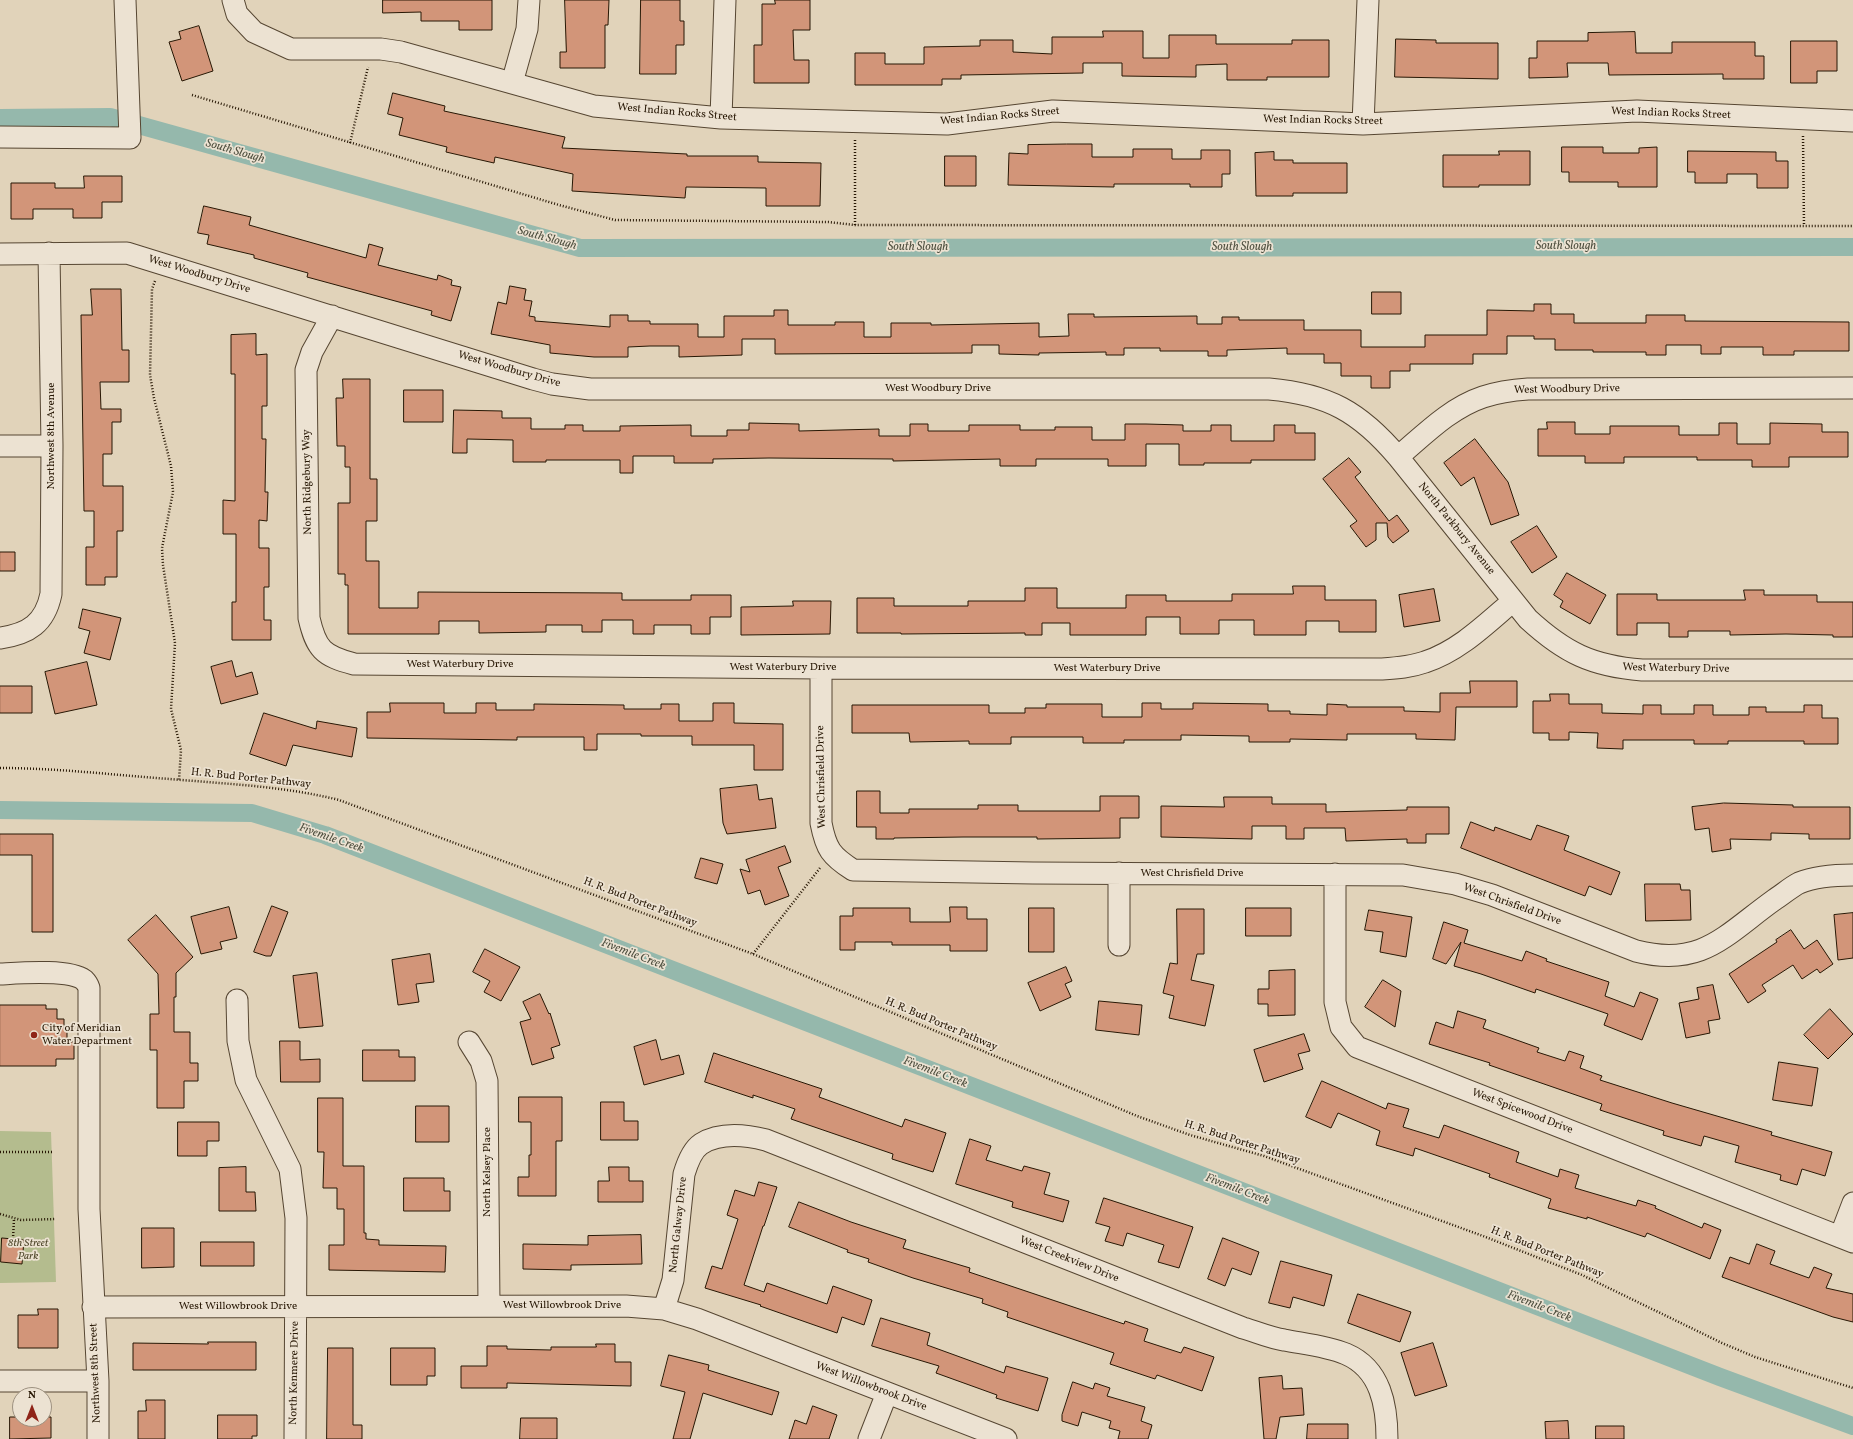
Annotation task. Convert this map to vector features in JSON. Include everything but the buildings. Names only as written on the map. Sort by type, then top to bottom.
[{"type":"street","points":[[0,137],[130,138],[125,0]]},
{"type":"street","name":"West Indian Rocks Street","points":[[233,0],[237,14],[254,32],[291,49],[370,49],[400,52],[594,106],[721,118],[947,124],[1054,111],[1363,124],[1637,111],[1853,121]]},
{"type":"street","points":[[512,83],[527,29],[529,0]]},
{"type":"street","points":[[721,118],[725,0]]},
{"type":"street","points":[[1363,124],[1368,0]]},
{"type":"street","name":"Northwest 8th Avenue","points":[[0,638],[18,635],[32,627],[43,617],[49,604],[51,594],[52,446],[49,253]]},
{"type":"street","name":"West Woodbury Drive","points":[[0,254],[127,253],[533,379],[590,390],[1269,389],[1295,391],[1319,397],[1342,407],[1365,422],[1384,440],[1398,457],[1460,407],[1482,397],[1504,391],[1528,389],[1853,388]]},
{"type":"street","name":"North Ridgebury Way","points":[[322,651],[314,637],[309,618],[306,370],[312,352],[332,316]]},
{"type":"street","points":[[0,446],[52,446]]},
{"type":"street","name":"North Parkbury Avenue","points":[[1398,457],[1513,601]]},
{"type":"street","name":"West Waterbury Drive","points":[[322,651],[338,660],[354,664],[821,668],[1382,669],[1406,667],[1426,662],[1448,652],[1469,638],[1513,601],[1528,619],[1542,632],[1568,651],[1592,661],[1618,668],[1642,670],[1853,670]]},
{"type":"street","name":"West Chrisfield Drive","points":[[821,668],[821,823],[825,843],[836,859],[853,870],[1119,874],[1403,875],[1455,884],[1492,895],[1636,951],[1655,956],[1686,955],[1705,949],[1721,940],[1798,884],[1817,877],[1853,875]]},
{"type":"street","points":[[1119,874],[1119,945]]},
{"type":"street","name":"West Spicewood Drive","points":[[1335,874],[1335,1002],[1341,1027],[1357,1047],[1846,1239]]},
{"type":"street","name":"Northwest 8th Street","points":[[0,974],[61,973],[78,977],[85,981],[91,995],[89,1209],[93,1308],[98,1380],[98,1439]]},
{"type":"street","name":"North Kenmere Drive","points":[[237,1000],[238,1041],[246,1080],[290,1169],[296,1218],[295,1439]]},
{"type":"street","name":"North Kelsey Place","points":[[469,1042],[481,1061],[488,1081],[489,1306]]},
{"type":"street","name":"West Creekview Drive","points":[[700,1144],[715,1138],[745,1135],[766,1140],[1243,1328],[1282,1340],[1329,1348],[1348,1354],[1364,1366],[1376,1380],[1384,1398],[1387,1417],[1387,1439]]},
{"type":"street","name":"North Galway Drive","points":[[664,1309],[673,1280],[684,1174],[690,1158],[700,1144]]},
{"type":"street","points":[[1846,1239],[1853,1203]]},
{"type":"street","name":"West Willowbrook Drive","points":[[93,1308],[626,1306],[664,1309],[697,1319],[1006,1439]]},
{"type":"street","points":[[0,1381],[98,1380]]},
{"type":"street","points":[[869,1439],[887,1393]]},
{"type":"path","points":[[350,143],[367,70],[370,49]]},
{"type":"path","points":[[192,95],[559,205],[615,220],[828,222],[855,225],[1853,226]]},
{"type":"path","points":[[1803,133],[1804,226]]},
{"type":"path","points":[[855,137],[855,225]]},
{"type":"path","points":[[161,263],[152,289],[150,375],[154,398],[171,466],[173,492],[162,548],[163,565],[175,643],[171,709],[181,750],[179,780]]},
{"type":"path","name":"H. R. Bud Porter Pathway","points":[[0,768],[276,788],[307,792],[339,800],[753,954],[1137,1116],[1190,1135],[1264,1156],[1483,1236],[1582,1275],[1722,1343],[1755,1357],[1853,1388]]},
{"type":"path","points":[[753,954],[820,868]]},
{"type":"path","points":[[0,1152],[54,1152]]},
{"type":"path","points":[[0,1214],[14,1219],[56,1219]]},
{"type":"path","points":[[13,1239],[14,1219]]},
{"type":"green space","name":"8th Street Park","points":[[0,1131],[51,1132],[56,1282],[0,1283]]},
{"type":"waterway","name":"South Slough","points":[[0,118],[110,117],[580,248],[1853,247]]},
{"type":"waterway","name":"Fivemile Creek","points":[[0,810],[252,813],[325,835],[1720,1377],[1853,1426]]},
{"type":"place","name":"City of Meridian Water Department","points":[[34,1035]]}]
